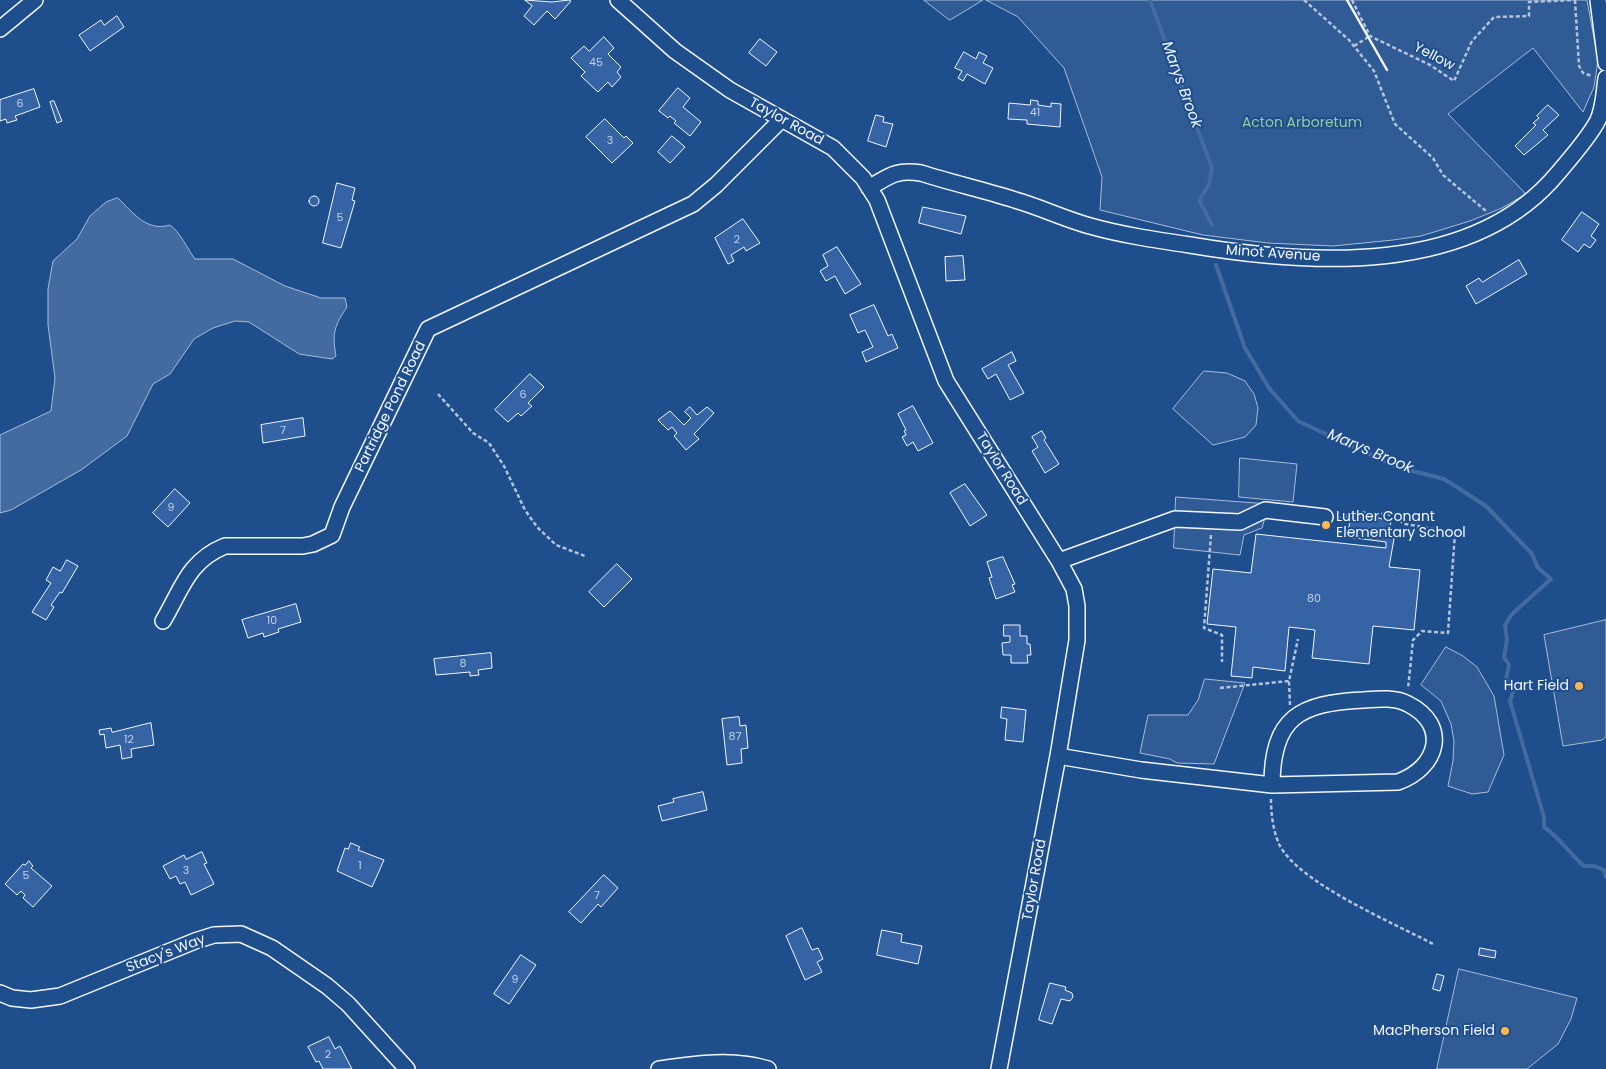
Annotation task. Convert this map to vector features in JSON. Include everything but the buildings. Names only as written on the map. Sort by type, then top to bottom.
[{"type":"street","points":[[0,29],[35,0]]},
{"type":"street","name":"Taylor Road","points":[[618,0],[675,51],[730,90],[833,148],[863,178],[877,200],[946,381],[1059,561],[1074,589],[1078,622],[1058,756],[999,1069]]},
{"type":"street","name":"Minot Avenue","points":[[869,188],[891,174],[906,170],[921,172],[1016,200],[1090,226],[1148,238],[1268,256],[1321,258],[1393,256],[1467,237],[1512,216],[1547,187],[1597,121],[1604,100],[1606,55],[1598,0]]},
{"type":"street","name":"Partridge Pond Road","points":[[163,621],[189,574],[200,559],[213,550],[225,546],[303,546],[332,535],[342,507],[428,329],[693,204],[716,185],[782,119]]},
{"type":"street","points":[[1059,561],[1175,519],[1240,522],[1266,510],[1325,517]]},
{"type":"street","points":[[1058,756],[1140,770],[1272,785],[1398,782],[1411,777],[1430,758],[1434,744],[1434,729],[1420,711],[1406,702],[1385,699],[1319,705],[1304,710],[1290,721],[1280,736],[1273,753],[1272,785]]},
{"type":"street","name":"Stacy's Way","points":[[0,993],[12,998],[31,1000],[60,996],[195,941],[214,936],[241,934],[272,948],[327,986],[348,1004],[407,1069]]},
{"type":"street","points":[[659,1069],[731,1063],[768,1069]]},
{"type":"path","points":[[1304,0],[1354,46],[1374,71],[1395,124],[1433,158],[1443,175],[1499,222]]},
{"type":"path","points":[[1352,0],[1370,36],[1354,46]]},
{"type":"path","points":[[1575,0],[1580,70],[1586,75],[1604,72]]},
{"type":"path","name":"Yellow","points":[[1370,36],[1430,65],[1454,80],[1472,41],[1494,17],[1529,16],[1529,2],[1575,0]]},
{"type":"path","points":[[438,394],[474,433],[489,443],[504,466],[525,510],[537,527],[556,545],[585,556]]},
{"type":"path","points":[[1325,517],[1344,519],[1350,512],[1388,514],[1405,524],[1455,532],[1448,633],[1422,631],[1413,640],[1406,702]]},
{"type":"path","points":[[1212,521],[1204,628],[1222,635],[1222,662]]},
{"type":"path","points":[[1290,721],[1289,681],[1298,639]]},
{"type":"path","points":[[1220,688],[1289,681]]},
{"type":"path","points":[[1272,785],[1270,814],[1280,845],[1299,870],[1330,890],[1433,944]]},
{"type":"shaded area","points":[[924,0],[983,0],[950,20]]},
{"type":"shaded area","name":"Acton Arboretum","points":[[986,0],[1587,0],[1598,60],[1594,87],[1583,112],[1533,48],[1448,114],[1526,194],[1502,208],[1470,221],[1421,236],[1333,246],[1268,243],[1203,235],[1100,210],[1102,177],[1064,68],[1018,17]]},
{"type":"shaded area","points":[[118,198],[141,220],[154,226],[170,225],[174,228],[195,259],[233,259],[285,286],[321,298],[345,298],[347,307],[339,320],[334,336],[336,356],[332,359],[299,354],[249,322],[235,321],[213,328],[194,339],[170,374],[153,384],[127,436],[81,470],[11,510],[0,513],[0,435],[51,411],[55,378],[48,325],[48,289],[53,261],[77,239],[90,216],[106,202]]},
{"type":"shaded area","points":[[1204,371],[1227,373],[1245,381],[1254,394],[1258,408],[1256,425],[1245,437],[1213,445],[1173,409]]},
{"type":"shaded area","points":[[1240,458],[1297,464],[1293,502],[1239,497]]},
{"type":"shaded area","points":[[1176,497],[1269,504],[1262,528],[1244,535],[1240,555],[1174,548]]},
{"type":"shaded area","name":"Hart Field","points":[[1606,620],[1606,737],[1602,740],[1563,746],[1544,635]]},
{"type":"shaded area","points":[[1446,647],[1463,656],[1477,667],[1494,696],[1504,755],[1488,792],[1472,794],[1448,786],[1453,761],[1454,741],[1451,724],[1441,701],[1421,685]]},
{"type":"shaded area","points":[[1205,679],[1245,683],[1214,764],[1177,763],[1170,759],[1140,753],[1148,715],[1188,715],[1198,700]]},
{"type":"shaded area","name":"MacPherson Field","points":[[1459,969],[1577,998],[1571,1019],[1558,1044],[1527,1069],[1437,1069]]},
{"type":"waterway","name":"Marys Brook","points":[[1150,0],[1212,168],[1209,185],[1199,200],[1212,225]]},
{"type":"waterway","name":"Marys Brook","points":[[1216,265],[1245,348],[1269,388],[1298,421],[1397,467],[1444,479],[1486,506],[1532,554],[1538,568],[1551,579],[1512,614],[1505,625],[1507,640],[1504,657],[1509,665],[1506,679],[1514,689],[1510,701],[1544,817],[1544,827],[1584,866],[1594,866],[1604,870],[1606,877]]},
{"type":"wall","points":[[1347,0],[1387,70]]},
{"type":"place","name":"Luther Conant Elementary School","points":[[1326,525]]},
{"type":"place","name":"Hart Field","points":[[1579,686]]},
{"type":"place","name":"MacPherson Field","points":[[1505,1031]]}]
